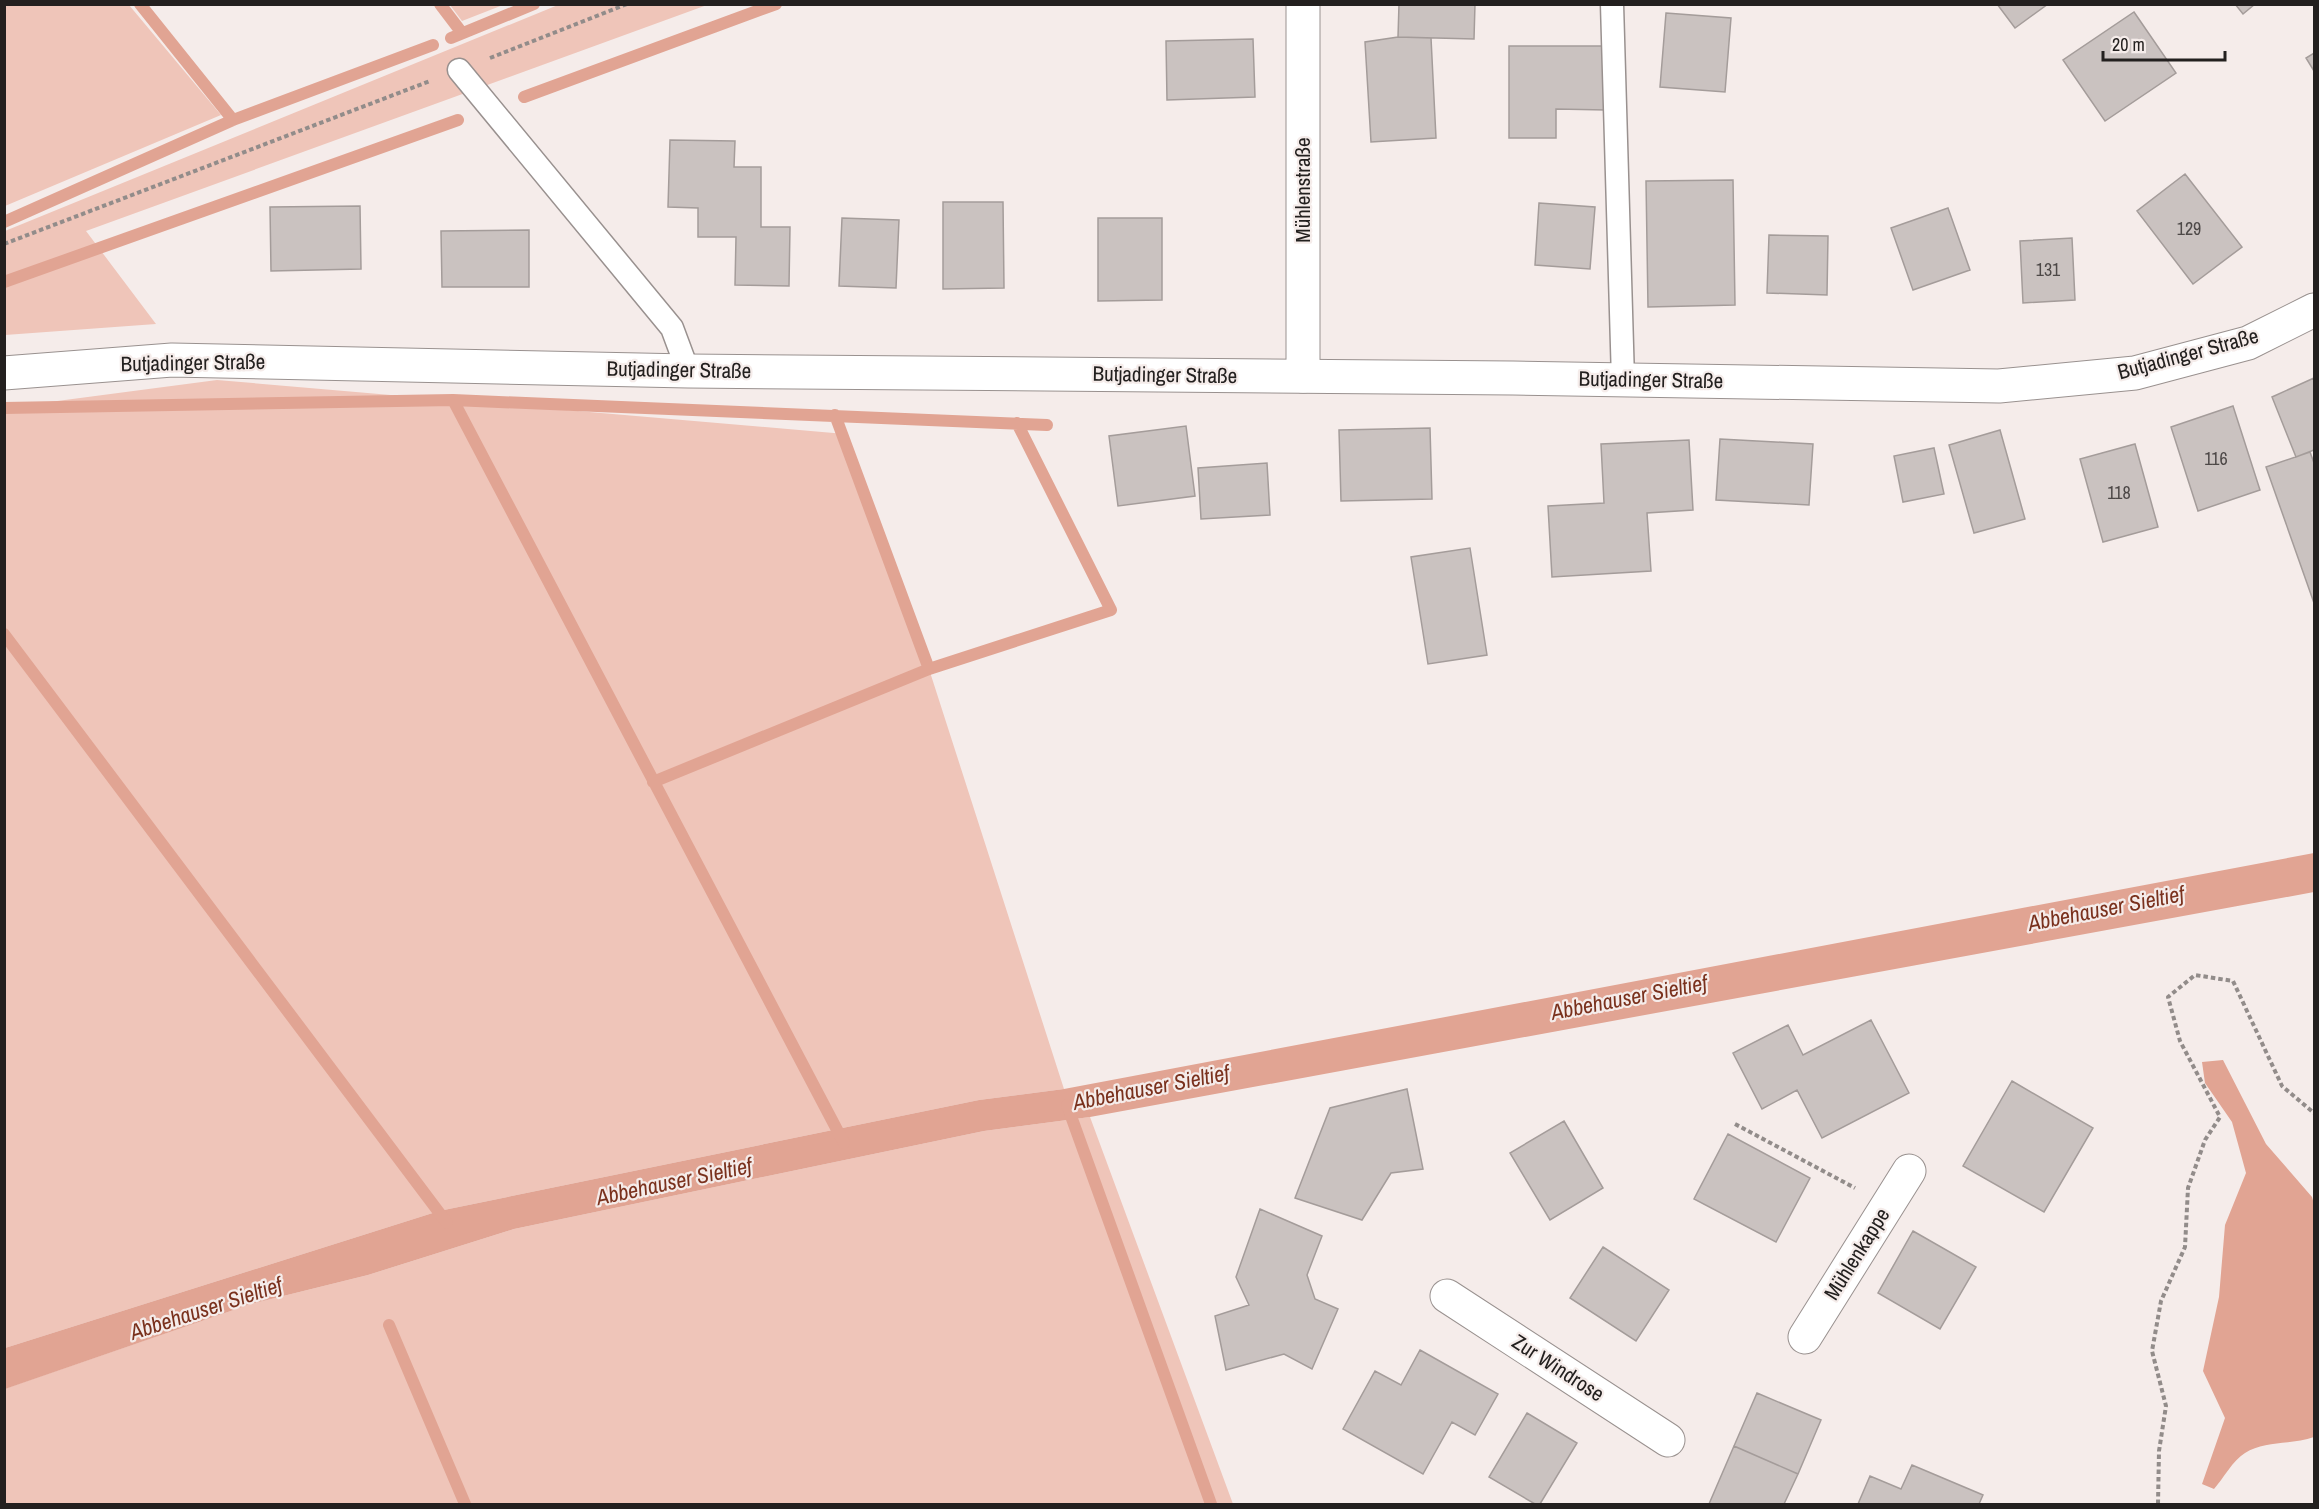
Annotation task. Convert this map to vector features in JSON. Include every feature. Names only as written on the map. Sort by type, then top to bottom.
[{"type":"main road","name":"Mühlenstraße","points":[[1303,4],[1303,376]]},
{"type":"main road","name":"Butjadinger Straße","points":[[4,373],[172,360],[688,371],[1303,376],[1999,386],[2135,373],[2248,343],[2314,310]]},
{"type":"main road","name":"Mühlenkappe","points":[[1805,1338],[1909,1171]]},
{"type":"main road","name":"Zur Windrose","points":[[1447,1296],[1668,1440]]},
{"type":"lane","points":[[1612,4],[1623,380]]},
{"type":"lane","points":[[459,70],[672,328],[688,371]]},
{"type":"path","points":[[4,244],[627,4]]},
{"type":"path","points":[[2158,1504],[2159,1450],[2166,1406],[2152,1351],[2161,1301],[2185,1247],[2188,1188],[2205,1140],[2220,1117],[2180,1041],[2168,997],[2195,975],[2233,981],[2282,1086],[2314,1113]]},
{"type":"path","points":[[1735,1124],[1887,1206]]},
{"type":"shaded area","points":[[5,4],[129,5],[221,115],[5,206]]},
{"type":"shaded area","points":[[450,5],[503,5],[462,21]]},
{"type":"shaded area","points":[[558,5],[707,5],[86,231],[156,324],[5,335],[5,231]]},
{"type":"shaded area","points":[[217,380],[845,434],[929,669],[1064,1089],[979,1100],[439,1211],[5,1348],[4,408]]},
{"type":"shaded area","points":[[1090,1117],[1233,1504],[5,1504],[4,1389],[251,1304],[368,1275],[514,1229],[984,1131]]},
{"type":"water","name":"Abbehauser Sieltief","points":[[2314,853],[2314,892],[1090,1117],[984,1131],[514,1229],[368,1275],[251,1304],[5,1389],[5,1348],[439,1211],[979,1100],[1064,1089]]},
{"type":"water","points":[[2223,1060],[2266,1144],[2312,1197],[2314,1204],[2314,1437],[2261,1446],[2245,1453],[2236,1460],[2214,1489],[2202,1484],[2225,1418],[2203,1371],[2219,1297],[2225,1225],[2246,1173],[2232,1122],[2205,1083],[2202,1062]]},
{"type":"building","points":[[1399,4],[1475,4],[1474,39],[1398,37]]},
{"type":"building","points":[[1997,4],[2048,4],[2015,28]]},
{"type":"building","points":[[2235,4],[2255,4],[2243,14]]},
{"type":"building","points":[[2134,12],[2176,73],[2105,121],[2063,60]]},
{"type":"building","points":[[1666,13],[1731,18],[1725,92],[1660,87]]},
{"type":"building","points":[[1398,37],[1431,38],[1436,138],[1371,142],[1365,42]]},
{"type":"building","points":[[1253,39],[1255,97],[1167,100],[1166,41]]},
{"type":"building","points":[[1509,46],[1606,46],[1606,110],[1556,109],[1556,138],[1509,138]]},
{"type":"building","points":[[2314,53],[2314,71],[2306,58]]},
{"type":"building","points":[[670,140],[735,141],[734,167],[761,167],[761,227],[790,227],[789,286],[735,285],[736,237],[698,237],[698,208],[668,207]]},
{"type":"building","points":[[2185,174],[2242,247],[2193,284],[2137,211]]},
{"type":"building","points":[[1733,180],[1735,305],[1648,307],[1646,181]]},
{"type":"building","points":[[943,202],[1003,202],[1004,288],[943,289]]},
{"type":"building","points":[[1539,203],[1595,207],[1590,269],[1535,265]]},
{"type":"building","points":[[360,206],[361,269],[271,271],[270,207]]},
{"type":"building","points":[[1948,208],[1970,270],[1913,290],[1891,228]]},
{"type":"building","points":[[842,218],[899,220],[896,288],[839,286]]},
{"type":"building","points":[[1098,218],[1162,218],[1162,300],[1098,301]]},
{"type":"building","points":[[529,230],[529,287],[442,287],[441,231]]},
{"type":"building","points":[[1769,235],[1828,236],[1827,295],[1767,293]]},
{"type":"building","points":[[2072,238],[2075,300],[2023,303],[2020,241]]},
{"type":"building","points":[[2314,378],[2314,450],[2296,457],[2272,397]]},
{"type":"building","points":[[2233,406],[2260,490],[2198,511],[2171,427]]},
{"type":"building","points":[[1186,426],[1195,496],[1118,506],[1109,436]]},
{"type":"building","points":[[1430,428],[1432,499],[1341,501],[1339,430]]},
{"type":"building","points":[[2000,430],[2025,519],[1974,533],[1949,445]]},
{"type":"building","points":[[1720,439],[1813,444],[1809,505],[1716,500]]},
{"type":"building","points":[[1689,440],[1693,510],[1647,513],[1651,571],[1552,577],[1548,506],[1604,503],[1601,444]]},
{"type":"building","points":[[2135,444],[2158,527],[2103,542],[2080,459]]},
{"type":"building","points":[[1934,448],[1944,494],[1903,502],[1894,456]]},
{"type":"building","points":[[2310,452],[2314,463],[2314,603],[2266,467]]},
{"type":"building","points":[[1267,463],[1270,515],[1201,519],[1198,468]]},
{"type":"building","points":[[1470,548],[1487,655],[1428,664],[1411,557]]},
{"type":"building","points":[[1871,1020],[1909,1093],[1822,1138],[1797,1090],[1762,1109],[1733,1053],[1788,1025],[1803,1055]]},
{"type":"building","points":[[2012,1081],[2093,1128],[2044,1212],[1963,1166]]},
{"type":"building","points":[[1407,1089],[1423,1169],[1391,1173],[1362,1220],[1295,1198],[1330,1108]]},
{"type":"building","points":[[1564,1121],[1603,1188],[1550,1220],[1510,1153]]},
{"type":"building","points":[[1728,1134],[1810,1178],[1776,1242],[1694,1199]]},
{"type":"building","points":[[1260,1209],[1322,1236],[1307,1275],[1315,1299],[1338,1309],[1312,1369],[1284,1354],[1226,1370],[1215,1316],[1249,1305],[1236,1277]]},
{"type":"building","points":[[1913,1231],[1976,1267],[1940,1329],[1878,1293]]},
{"type":"building","points":[[1603,1247],[1669,1290],[1636,1341],[1570,1298]]},
{"type":"building","points":[[1420,1350],[1498,1394],[1475,1435],[1452,1422],[1423,1474],[1343,1429],[1375,1371],[1401,1385]]},
{"type":"building","points":[[1757,1393],[1821,1420],[1798,1474],[1734,1446]]},
{"type":"building","points":[[1527,1413],[1577,1443],[1540,1504],[1535,1504],[1489,1477]]},
{"type":"building","points":[[1734,1446],[1798,1474],[1784,1504],[1709,1504]]},
{"type":"building","points":[[1912,1465],[1983,1495],[1979,1504],[1858,1504],[1870,1476],[1901,1489]]},
{"type":"waterway","points":[[140,4],[233,120]]},
{"type":"waterway","points":[[440,4],[462,33]]},
{"type":"waterway","points":[[451,38],[534,4]]},
{"type":"waterway","points":[[524,97],[776,4]]},
{"type":"waterway","points":[[4,222],[233,120],[433,45]]},
{"type":"waterway","points":[[4,282],[458,120]]},
{"type":"waterway","points":[[453,400],[844,1143]]},
{"type":"waterway","points":[[4,408],[453,400],[1047,425]]},
{"type":"waterway","points":[[835,415],[929,669]]},
{"type":"waterway","points":[[653,782],[929,669],[1111,610],[1017,423]]},
{"type":"waterway","points":[[4,634],[447,1223]]},
{"type":"waterway","name":"Abbehauser Sieltief","points":[[1067,1105],[1211,1504]]},
{"type":"waterway","points":[[389,1325],[465,1504]]}]
